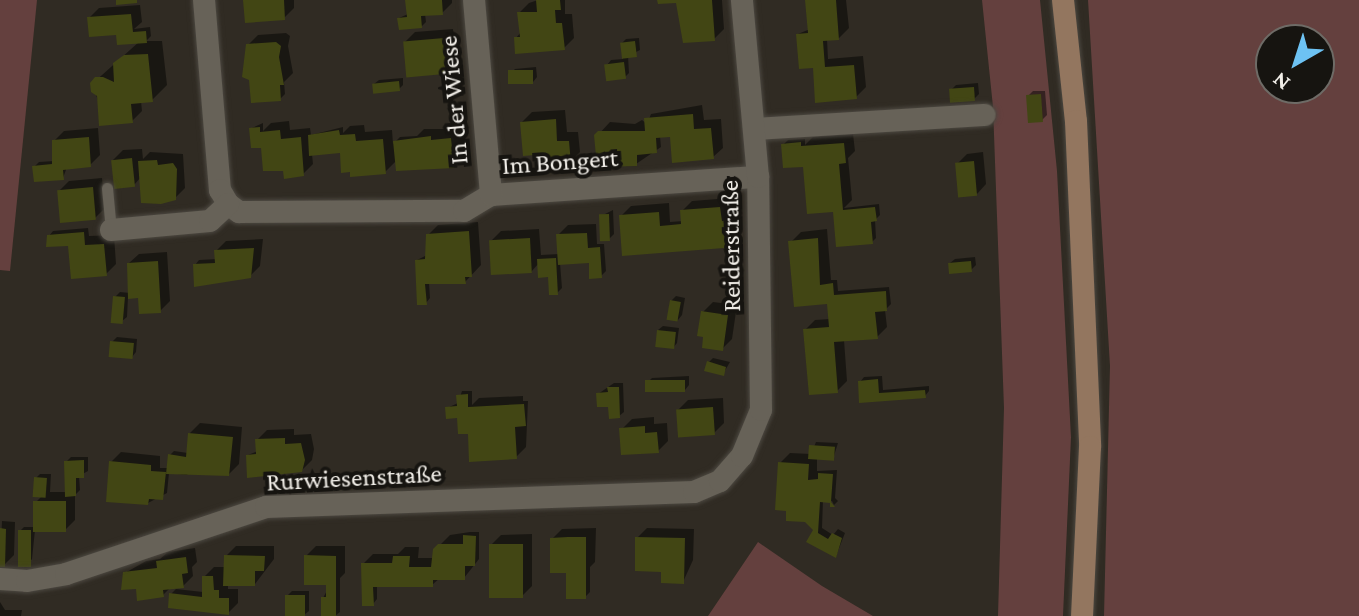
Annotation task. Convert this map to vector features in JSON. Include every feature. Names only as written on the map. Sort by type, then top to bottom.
[{"type":"main road","points":[[1063,0],[1076,121],[1090,447],[1082,616]]},
{"type":"street","points":[[111,230],[210,221],[228,204],[220,190],[204,0]]},
{"type":"street","name":"In der Wiese","points":[[474,0],[491,195]]},
{"type":"street","name":"Reiderstraße","points":[[720,481],[742,456],[761,410],[758,177],[742,0]]},
{"type":"street","points":[[754,129],[985,115]]},
{"type":"street","name":"Im Bongert","points":[[228,204],[239,212],[464,211],[491,195],[758,177]]},
{"type":"street","name":"Rurwiesenstraße","points":[[0,579],[27,581],[66,574],[266,507],[694,492],[720,481]]},
{"type":"lane","points":[[107,188],[111,230]]},
{"type":"shaded area","points":[[0,0],[37,0],[10,271],[0,270]]},
{"type":"shaded area","points":[[982,0],[1040,0],[1057,171],[1071,437],[1063,616],[998,616],[1004,408],[993,107]]},
{"type":"shaded area","points":[[1088,0],[1359,0],[1359,616],[1104,616],[1110,366]]},
{"type":"shaded area","points":[[758,542],[822,586],[873,616],[708,616]]},
{"type":"building","points":[[116,0],[137,0],[137,3],[116,5]]},
{"type":"building","points":[[243,0],[284,0],[285,20],[245,23]]},
{"type":"building","points":[[405,0],[442,0],[443,15],[421,16],[422,28],[399,30],[397,18],[407,17]]},
{"type":"building","points":[[536,0],[560,0],[561,10],[555,10],[556,23],[562,23],[565,50],[515,54],[514,37],[520,37],[517,12],[537,12]]},
{"type":"building","points":[[657,0],[712,0],[715,41],[683,43],[676,3],[658,4]]},
{"type":"building","points":[[805,0],[836,0],[839,40],[823,41],[825,67],[854,65],[857,99],[815,103],[813,68],[799,69],[796,34],[808,33]]},
{"type":"building","points":[[131,14],[133,32],[146,31],[147,43],[117,45],[116,35],[89,37],[87,17]]},
{"type":"building","points":[[444,38],[447,74],[406,77],[403,42]]},
{"type":"building","points":[[635,41],[637,57],[622,59],[620,43]]},
{"type":"building","points":[[276,42],[281,46],[279,57],[284,85],[280,85],[281,101],[251,103],[249,80],[242,77],[246,44]]},
{"type":"building","points":[[148,54],[153,102],[131,104],[133,123],[99,126],[97,96],[91,92],[90,83],[95,77],[114,82],[113,63],[124,55]]},
{"type":"building","points":[[624,62],[626,79],[606,81],[604,64]]},
{"type":"building","points":[[508,70],[533,70],[533,84],[508,84]]},
{"type":"building","points":[[399,81],[400,91],[373,94],[372,84]]},
{"type":"building","points":[[974,87],[975,101],[950,103],[949,89]]},
{"type":"building","points":[[1041,94],[1043,122],[1028,123],[1026,95]]},
{"type":"building","points":[[693,114],[694,129],[711,128],[714,159],[672,163],[670,137],[656,138],[657,153],[637,155],[637,166],[597,167],[594,135],[598,131],[645,131],[644,118]]},
{"type":"building","points":[[556,119],[557,141],[569,141],[571,164],[548,166],[547,154],[523,156],[520,122]]},
{"type":"building","points":[[260,127],[260,132],[280,130],[281,139],[301,137],[304,176],[284,179],[283,171],[263,171],[261,148],[251,148],[249,128]]},
{"type":"building","points":[[339,130],[340,135],[355,134],[356,141],[383,139],[386,174],[350,177],[350,172],[341,173],[340,153],[309,156],[308,135]]},
{"type":"building","points":[[431,136],[431,140],[451,138],[454,168],[396,171],[393,141]]},
{"type":"building","points":[[89,137],[91,167],[63,170],[64,180],[34,182],[32,166],[52,164],[52,140]]},
{"type":"building","points":[[801,142],[801,146],[844,143],[846,163],[839,164],[843,210],[875,207],[877,221],[871,222],[873,244],[836,247],[833,212],[807,214],[803,167],[783,168],[781,144]]},
{"type":"building","points":[[132,158],[135,187],[114,189],[111,160]]},
{"type":"building","points":[[157,160],[158,165],[173,163],[177,169],[176,200],[161,204],[141,203],[138,161]]},
{"type":"building","points":[[974,161],[977,196],[958,198],[955,163]]},
{"type":"building","points":[[93,187],[96,220],[60,223],[57,190]]},
{"type":"building","points":[[720,207],[722,221],[732,220],[734,251],[724,251],[724,248],[622,256],[619,215],[659,212],[660,226],[681,224],[680,210]]},
{"type":"building","points":[[599,214],[609,214],[610,241],[600,241]]},
{"type":"building","points":[[469,231],[472,277],[465,277],[466,284],[425,284],[427,305],[417,305],[415,260],[425,259],[426,234]]},
{"type":"building","points":[[84,232],[85,245],[104,244],[107,276],[71,279],[68,246],[46,247],[47,235]]},
{"type":"building","points":[[587,233],[588,248],[600,247],[602,278],[589,279],[589,263],[558,265],[556,234]]},
{"type":"building","points":[[530,238],[532,273],[491,275],[489,240]]},
{"type":"building","points":[[818,238],[820,285],[833,283],[834,295],[886,291],[887,311],[875,312],[878,339],[834,342],[838,393],[809,395],[803,329],[829,327],[827,304],[794,307],[788,241]]},
{"type":"building","points":[[254,248],[251,278],[194,287],[193,264],[215,263],[214,250]]},
{"type":"building","points":[[556,258],[558,295],[549,295],[548,277],[538,278],[537,259]]},
{"type":"building","points":[[158,261],[161,313],[139,314],[138,298],[128,299],[127,263]]},
{"type":"building","points":[[971,261],[972,272],[949,274],[948,263]]},
{"type":"building","points":[[113,296],[125,297],[123,324],[111,323]]},
{"type":"building","points":[[670,300],[681,302],[677,322],[667,320]]},
{"type":"building","points":[[701,311],[728,315],[723,351],[702,348],[703,337],[697,336]]},
{"type":"building","points":[[657,330],[676,332],[674,349],[655,347]]},
{"type":"building","points":[[110,341],[134,343],[133,359],[109,357]]},
{"type":"building","points":[[707,361],[726,367],[724,376],[704,371]]},
{"type":"building","points":[[878,379],[879,393],[925,390],[926,398],[859,403],[858,381]]},
{"type":"building","points":[[645,380],[685,380],[685,392],[645,392]]},
{"type":"building","points":[[607,387],[619,387],[620,418],[609,419],[608,407],[597,407],[596,393],[608,392]]},
{"type":"building","points":[[468,394],[468,407],[524,404],[526,426],[515,427],[517,459],[469,462],[468,434],[458,434],[457,418],[446,419],[445,407],[457,406],[456,395]]},
{"type":"building","points":[[713,407],[715,435],[678,438],[676,410]]},
{"type":"building","points":[[645,426],[645,433],[657,432],[659,453],[621,455],[619,428]]},
{"type":"building","points":[[188,433],[233,437],[229,476],[166,474],[168,454],[186,457]]},
{"type":"building","points":[[285,438],[285,444],[301,443],[305,460],[302,472],[247,478],[246,455],[256,454],[255,439]]},
{"type":"building","points":[[809,445],[835,447],[834,461],[808,459]]},
{"type":"building","points":[[84,460],[84,478],[76,478],[76,496],[65,497],[64,461]]},
{"type":"building","points":[[109,461],[151,465],[151,471],[166,472],[163,500],[149,499],[148,505],[106,502]]},
{"type":"building","points":[[778,462],[809,464],[808,480],[818,479],[818,473],[833,474],[831,502],[835,507],[820,502],[818,533],[828,539],[832,533],[842,538],[836,558],[806,542],[813,530],[805,522],[786,521],[786,511],[775,510]]},
{"type":"building","points":[[34,477],[47,478],[46,498],[33,497]]},
{"type":"building","points":[[33,501],[66,501],[66,532],[33,532]]},
{"type":"building","points":[[0,528],[6,529],[5,567],[0,567]]},
{"type":"building","points":[[18,530],[31,530],[31,567],[18,567]]},
{"type":"building","points":[[463,535],[476,536],[475,566],[465,566],[465,580],[433,580],[433,587],[373,587],[374,606],[362,606],[361,563],[392,563],[393,556],[410,556],[409,567],[431,567],[433,549],[438,544],[463,544]]},
{"type":"building","points":[[586,537],[586,599],[566,599],[566,573],[550,573],[550,538]]},
{"type":"building","points":[[635,537],[685,538],[684,584],[661,583],[661,572],[635,571]]},
{"type":"building","points":[[489,544],[523,544],[523,598],[489,598]]},
{"type":"building","points":[[224,555],[265,556],[264,571],[255,571],[255,586],[223,586]]},
{"type":"building","points":[[304,555],[336,556],[336,616],[321,616],[321,597],[326,597],[326,585],[304,585]]},
{"type":"building","points":[[186,557],[188,573],[182,574],[184,588],[163,590],[164,597],[137,601],[136,589],[121,590],[123,572],[157,568],[156,561]]},
{"type":"building","points":[[202,576],[213,576],[214,590],[219,590],[219,598],[229,598],[229,615],[168,608],[169,593],[202,597]]},
{"type":"building","points":[[285,595],[305,595],[305,616],[285,616]]}]
